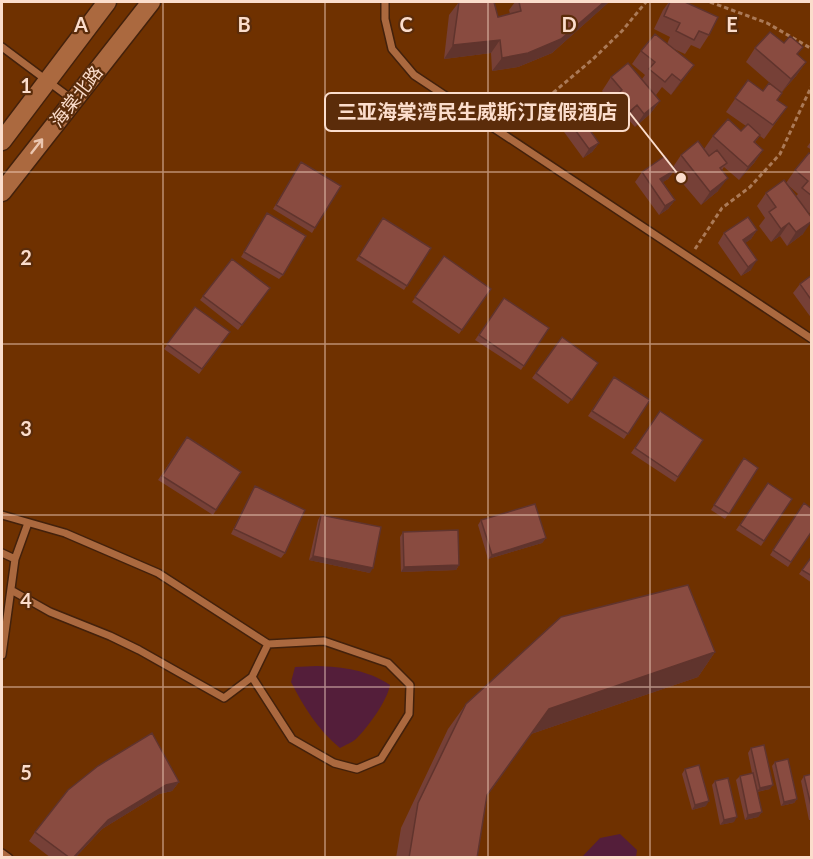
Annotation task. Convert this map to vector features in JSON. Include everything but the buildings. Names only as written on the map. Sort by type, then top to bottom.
[{"type":"main road","name":"海棠北路","points":[[2,141],[106,2]]},
{"type":"main road","name":"海棠北路","points":[[2,192],[151,2]]},
{"type":"lane","points":[[385,2],[385,19],[392,50],[414,75],[812,339]]},
{"type":"lane","points":[[2,47],[73,100]]},
{"type":"lane","points":[[2,515],[65,533],[158,573],[268,644],[324,641],[388,663],[410,685],[409,714],[381,759],[357,769],[334,763],[292,739],[252,677]]},
{"type":"lane","points":[[2,655],[15,560],[28,523]]},
{"type":"lane","points":[[2,553],[15,560]]},
{"type":"lane","points":[[2,590],[11,589],[50,612],[139,650],[224,698],[252,677],[268,644]]},
{"type":"lane","points":[[2,853],[9,858]]},
{"type":"path","points":[[487,123],[548,97],[622,31],[646,2]]},
{"type":"path","points":[[710,2],[767,23],[812,49]]},
{"type":"path","points":[[689,258],[722,208],[750,188],[780,154],[812,85]]},
{"type":"shaded area","points":[[317,666],[355,670],[390,685],[381,706],[366,727],[355,740],[340,748],[324,733],[312,717],[291,682],[295,667]]},
{"type":"shaded area","points":[[620,834],[637,850],[636,857],[582,857],[600,838]]},
{"type":"place","name":"三亚海棠湾民生威斯汀度假酒店","points":[[681,178]]}]
